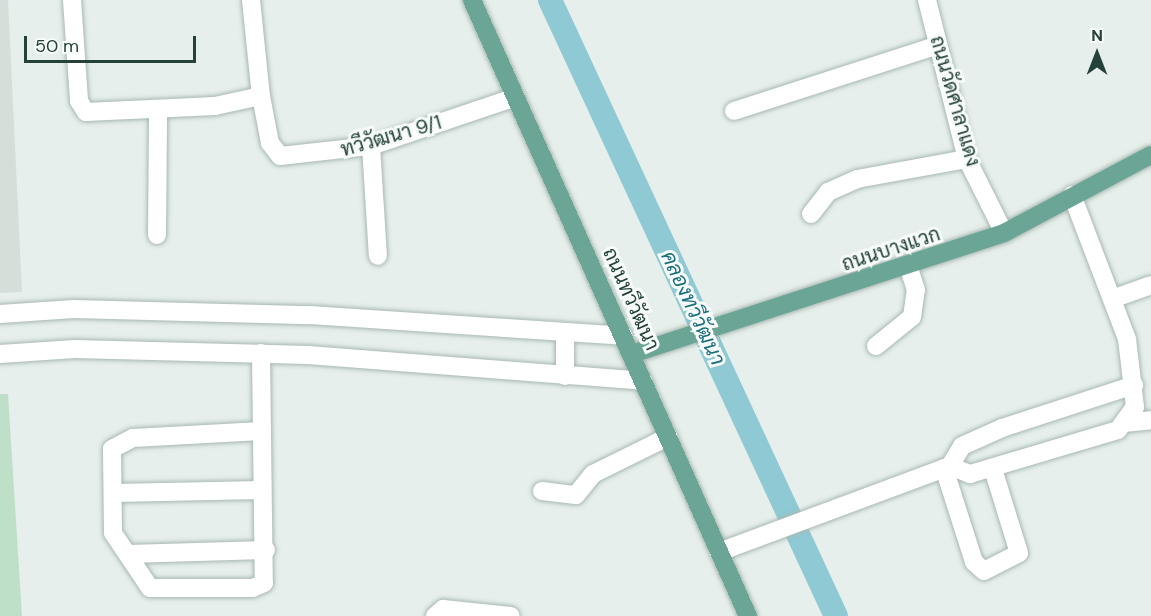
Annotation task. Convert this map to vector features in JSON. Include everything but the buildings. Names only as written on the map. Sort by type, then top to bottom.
[{"type":"main road","name":"ถนนทวีวัฒนา","points":[[472,0],[748,616]]},
{"type":"main road","name":"ถนนบางแวก","points":[[632,354],[909,268],[1004,233],[1151,155]]},
{"type":"street","points":[[72,0],[79,101],[86,112],[158,111],[261,96]]},
{"type":"street","name":"ทวีวัฒนา 9/1","points":[[251,0],[261,96],[270,143],[280,156],[370,146],[516,97]]},
{"type":"street","name":"ถนนวัดศาลาแดง","points":[[927,0],[967,159],[1004,233]]},
{"type":"street","points":[[734,111],[938,45]]},
{"type":"street","points":[[157,235],[158,111]]},
{"type":"street","points":[[370,146],[378,256]]},
{"type":"street","points":[[811,214],[828,192],[857,179],[967,159]]},
{"type":"street","points":[[1072,195],[1126,339],[1134,385],[1135,407],[1124,423]]},
{"type":"street","points":[[876,346],[912,317],[916,290],[909,268]]},
{"type":"street","points":[[1112,299],[1151,285]]},
{"type":"street","points":[[0,314],[74,309],[309,315],[623,336]]},
{"type":"street","points":[[565,333],[565,376]]},
{"type":"street","points":[[0,354],[75,349],[261,354],[643,381]]},
{"type":"street","points":[[261,354],[262,490],[266,550],[264,582],[253,588],[150,588],[113,533],[112,449],[121,441],[261,432]]},
{"type":"street","points":[[719,552],[947,467],[962,446],[1002,428],[1134,385]]},
{"type":"street","points":[[947,467],[970,474],[993,469],[1084,444],[1124,423],[1151,420]]},
{"type":"street","points":[[542,491],[576,495],[593,474],[668,437]]},
{"type":"street","points":[[947,467],[974,562],[984,571],[1019,553],[993,469]]},
{"type":"street","points":[[113,494],[262,490]]},
{"type":"street","points":[[128,554],[266,550]]},
{"type":"street","points":[[435,616],[443,609],[461,609],[511,616]]},
{"type":"shaded area","points":[[0,0],[8,0],[22,292],[0,293]]},
{"type":"green space","points":[[0,394],[8,394],[22,616],[0,616]]},
{"type":"waterway","name":"คลองทวีวัฒนา","points":[[550,0],[836,616]]}]
